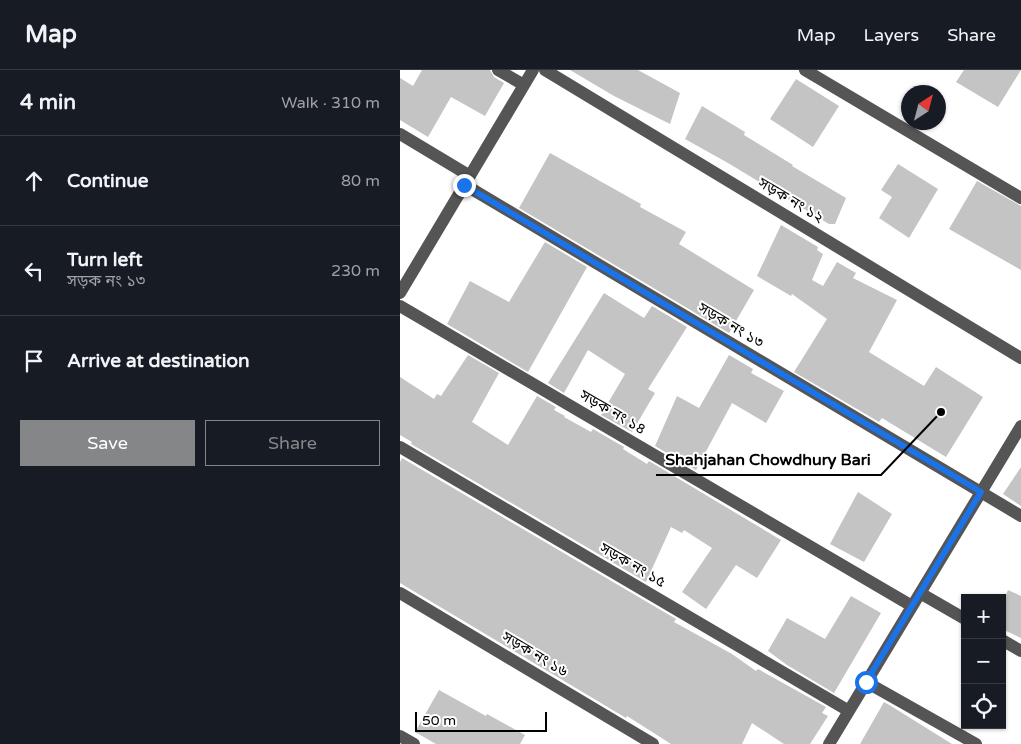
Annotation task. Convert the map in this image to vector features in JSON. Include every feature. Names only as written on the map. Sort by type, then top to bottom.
[{"type":"street","points":[[498,70],[524,85]]},
{"type":"street","points":[[400,293],[404,278],[467,180],[533,70]]},
{"type":"street","name":"সড়ক নং ১২","points":[[545,70],[1021,358]]},
{"type":"street","points":[[805,70],[1021,198]]},
{"type":"street","name":"সড়ক নং ১৩","points":[[400,134],[467,180],[981,492]]},
{"type":"street","name":"সড়ক নং ১৪","points":[[400,306],[912,606]]},
{"type":"street","points":[[829,744],[1021,426]]},
{"type":"street","name":"সড়ক নং ১৫","points":[[400,447],[849,710]]},
{"type":"street","points":[[981,492],[1021,516]]},
{"type":"street","name":"সড়ক নং ১৬","points":[[400,593],[653,744]]},
{"type":"street","points":[[920,593],[961,617]]},
{"type":"street","points":[[1006,642],[1021,651]]},
{"type":"street","points":[[866,682],[976,744]]},
{"type":"street","points":[[400,736],[414,744]]},
{"type":"building","points":[[422,70],[490,70],[494,77],[504,83],[485,116],[451,97],[428,137],[400,120],[400,78],[413,86]]},
{"type":"building","points":[[570,70],[638,70],[680,93],[670,124],[614,96]]},
{"type":"building","points":[[964,70],[1021,70],[998,107],[956,82]]},
{"type":"building","points":[[796,79],[839,106],[813,147],[770,119]]},
{"type":"building","points":[[702,106],[745,132],[744,135],[792,166],[846,198],[835,224],[829,224],[685,139]]},
{"type":"building","points":[[550,153],[641,204],[640,207],[686,232],[679,244],[754,290],[729,333],[519,208]]},
{"type":"building","points":[[898,164],[938,189],[909,238],[879,218],[892,197],[881,190]]},
{"type":"building","points":[[977,181],[1021,206],[1021,270],[949,229]]},
{"type":"building","points":[[781,225],[818,247],[817,250],[823,254],[812,280],[823,286],[837,262],[856,273],[853,278],[897,300],[869,352],[924,386],[936,367],[983,397],[946,457],[882,418],[879,422],[794,372],[827,319],[792,294],[791,296],[757,276]]},
{"type":"building","points":[[545,242],[587,267],[528,372],[447,324],[470,281],[509,302]]},
{"type":"building","points":[[604,293],[644,318],[652,306],[687,327],[648,389],[655,393],[632,432],[601,415],[625,374],[588,350],[564,393],[548,383]]},
{"type":"building","points":[[468,355],[499,373],[472,422],[508,445],[537,396],[556,407],[554,410],[564,417],[591,432],[593,429],[624,447],[623,449],[647,464],[649,461],[781,540],[757,578],[736,565],[706,609],[682,592],[712,548],[684,530],[682,533],[671,527],[646,582],[411,444],[412,442],[400,435],[400,377],[434,399],[437,394],[441,396]]},
{"type":"building","points":[[729,355],[753,369],[751,373],[784,391],[766,423],[732,403],[696,470],[655,446],[677,396],[699,408]]},
{"type":"building","points":[[402,458],[676,619],[674,622],[732,654],[756,671],[758,669],[826,707],[822,713],[828,716],[810,744],[784,744],[752,723],[742,744],[671,744],[627,716],[626,718],[400,583],[400,462]]},
{"type":"building","points":[[1021,467],[1021,506],[1003,494]]},
{"type":"building","points":[[858,492],[892,514],[864,562],[830,544]]},
{"type":"building","points":[[1008,590],[1021,596],[1021,638],[1006,631],[1006,595]]},
{"type":"building","points":[[851,596],[881,613],[834,693],[787,665],[768,651],[787,618],[825,639]]},
{"type":"building","points":[[439,690],[525,735],[520,744],[436,744],[415,732]]},
{"type":"building","points":[[884,702],[891,706],[952,744],[860,744]]},
{"type":"place","name":"Shahjahan Chowdhury Bari","points":[[941,412]]},
{"type":"route","points":[[464,185],[981,492],[866,682]]}]
